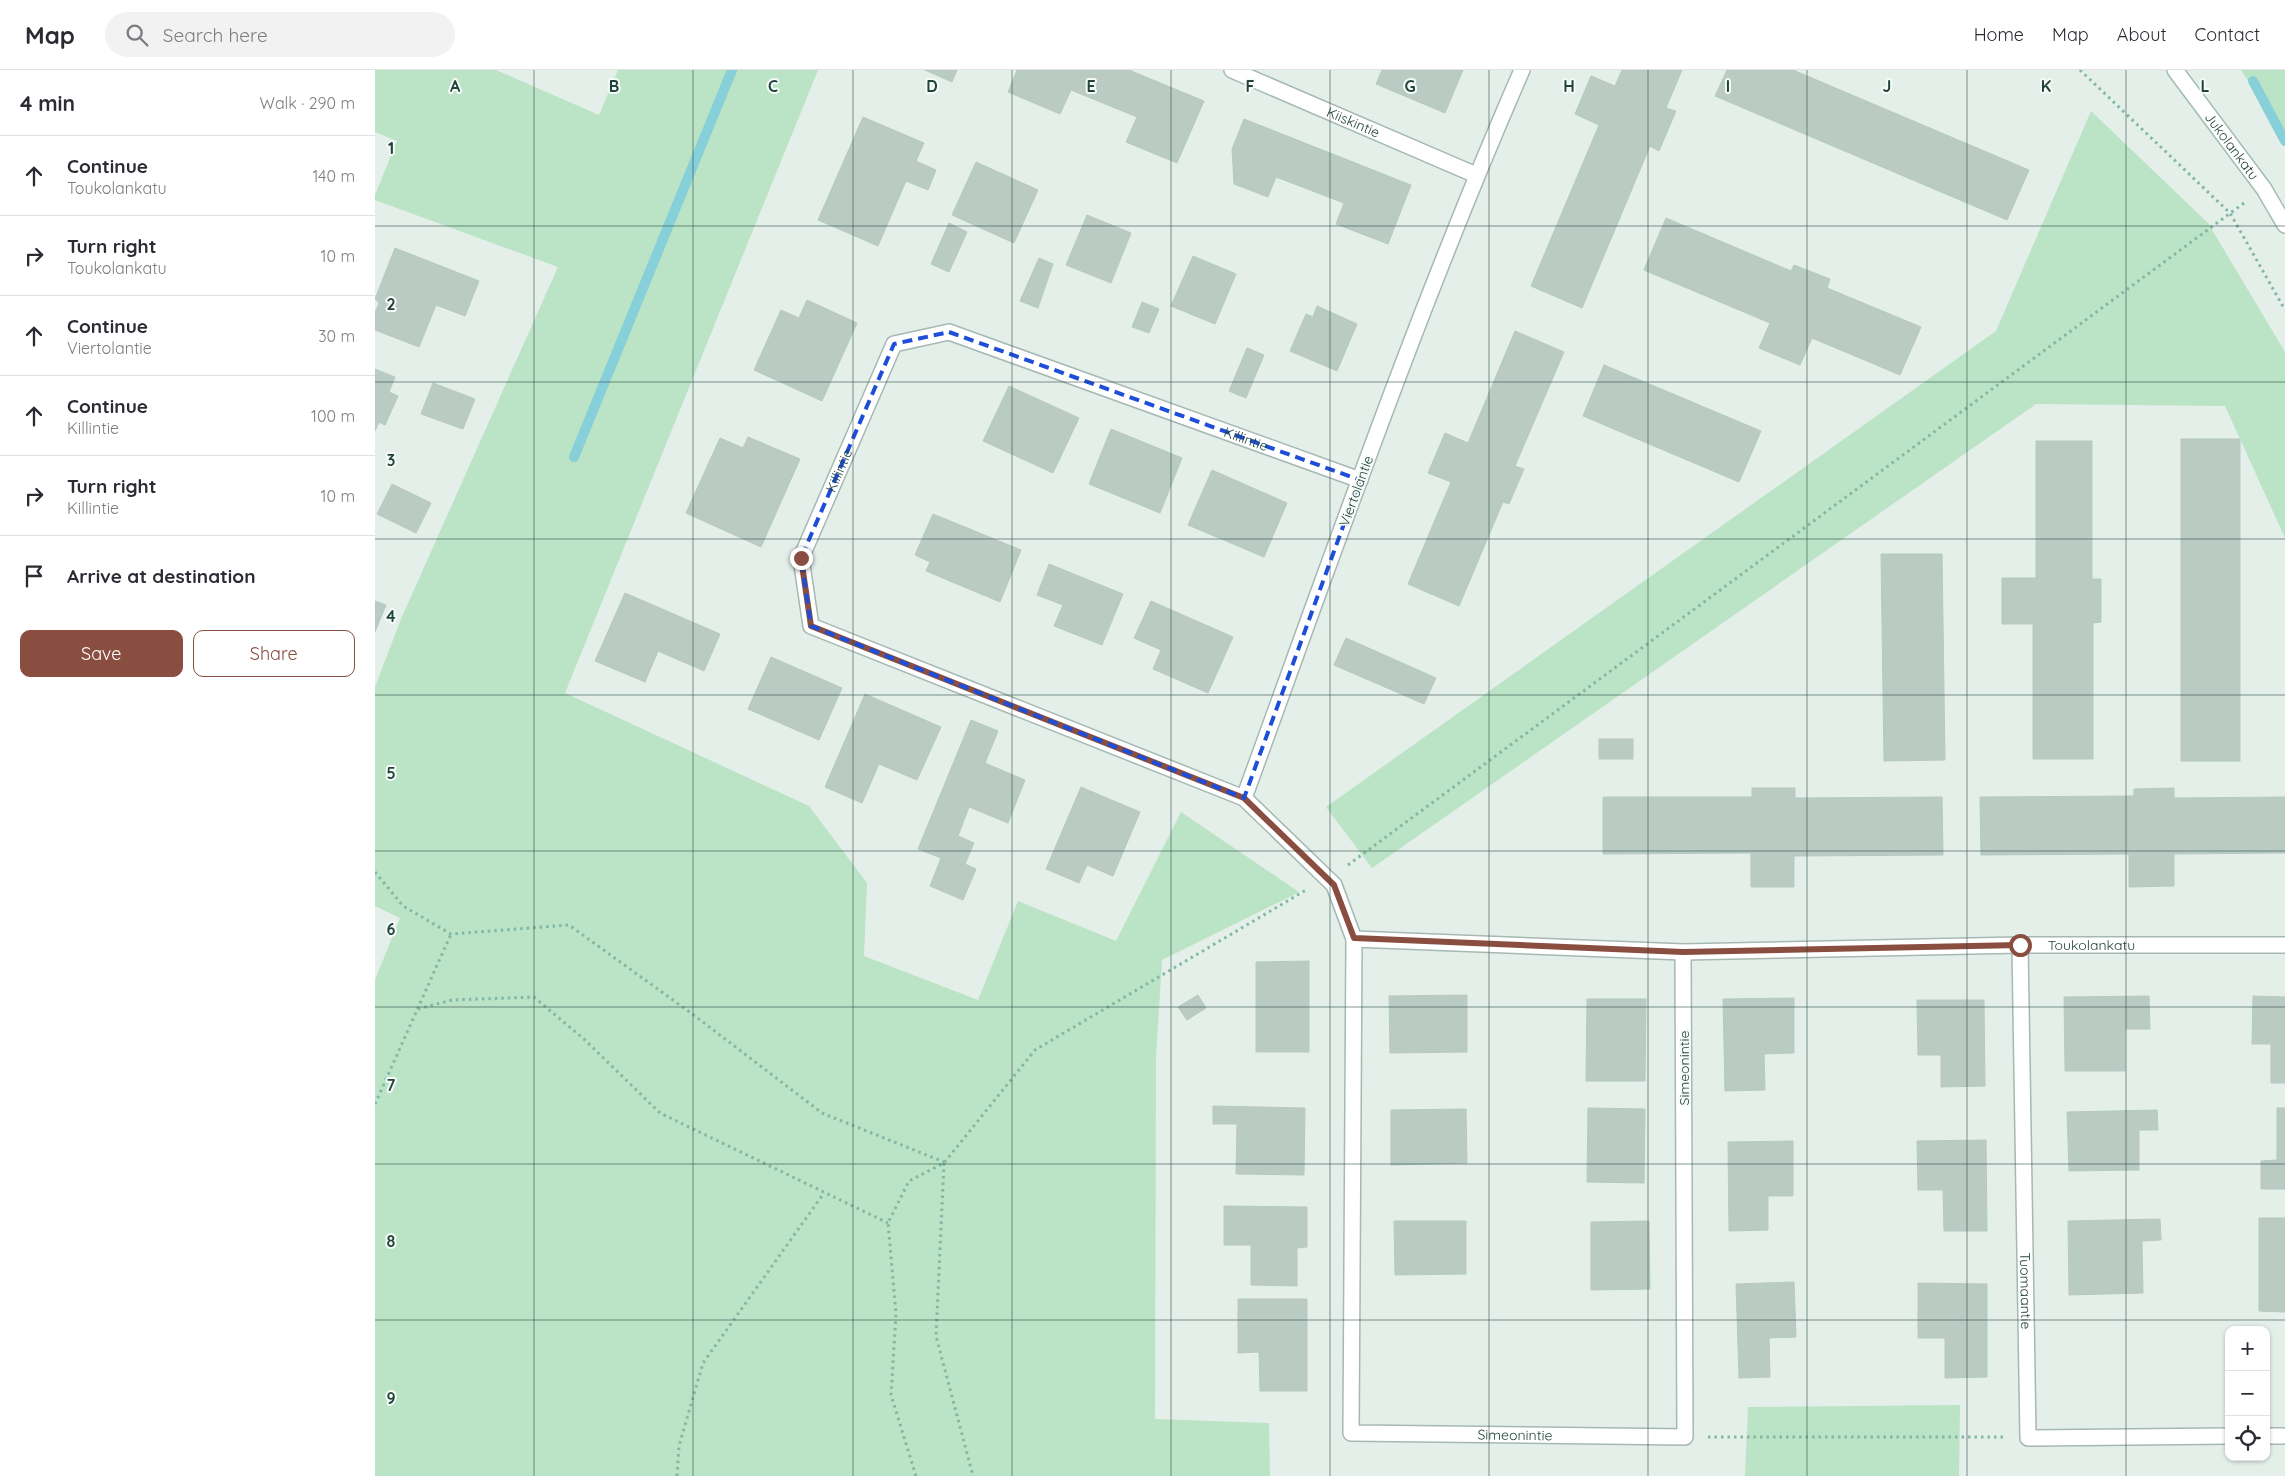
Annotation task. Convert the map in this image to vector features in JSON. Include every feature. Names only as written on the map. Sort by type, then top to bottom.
[{"type":"street","name":"Kiiskintie","points":[[1232,70],[1476,175]]},
{"type":"street","name":"Viertolantie","points":[[1244,798],[1360,480],[1476,175],[1522,70]]},
{"type":"street","name":"Jukolankatu","points":[[2175,70],[2264,189],[2285,225]]},
{"type":"street","name":"Killintie","points":[[1244,798],[811,626],[801,558],[894,344],[949,332],[1360,480]]},
{"type":"street","points":[[1244,798],[1330,881],[1354,938]]},
{"type":"street","name":"Toukolankatu","points":[[1354,938],[1683,952],[2020,945],[2285,945]]},
{"type":"street","name":"Simeonintie","points":[[1354,938],[1351,1433],[1685,1437],[1683,952]]},
{"type":"street","name":"Tuomaantie","points":[[2020,945],[2028,1438]]},
{"type":"street","points":[[2028,1438],[2225,1436]]},
{"type":"street","points":[[2270,1436],[2285,1436]]},
{"type":"path","points":[[2080,70],[2229,212],[2285,310]]},
{"type":"path","points":[[916,1476],[891,1395],[897,1314],[889,1223],[909,1181],[944,1163],[1035,1050],[1330,881],[1354,860],[2229,212]]},
{"type":"path","points":[[375,872],[403,906],[451,934],[569,925],[695,1016],[822,1113],[944,1163]]},
{"type":"path","points":[[375,1104],[451,934]]},
{"type":"path","points":[[418,1009],[452,1000],[534,997],[585,1040],[659,1113],[889,1223]]},
{"type":"path","points":[[944,1163],[936,1336],[973,1476]]},
{"type":"path","points":[[677,1476],[679,1446],[703,1363],[824,1193]]},
{"type":"path","points":[[1685,1437],[2028,1438]]},
{"type":"highlighted area","points":[[949,332],[1360,480],[1244,798],[811,626],[801,558],[894,344]]},
{"type":"green space","points":[[375,70],[496,70],[599,115],[618,70],[818,70],[565,693],[809,806],[867,883],[864,956],[978,1000],[1018,901],[1116,941],[1181,812],[1299,892],[1162,960],[1156,1058],[1155,1419],[1269,1423],[1270,1476],[375,1476],[375,980],[400,918],[375,906],[375,687],[401,619],[558,267],[375,200],[375,195],[397,141],[375,132]]},
{"type":"green space","points":[[2241,70],[2285,70],[2285,138]]},
{"type":"green space","points":[[2091,111],[2208,223],[2285,352],[2285,538],[2225,406],[2036,404],[1372,868],[1326,807],[1996,331]]},
{"type":"green space","points":[[1960,1405],[1959,1476],[1745,1476],[1748,1407]]},
{"type":"building","points":[[925,70],[957,70],[952,82]]},
{"type":"building","points":[[1017,70],[1129,70],[1204,101],[1177,163],[1126,142],[1137,117],[1071,90],[1060,114],[1008,92]]},
{"type":"building","points":[[1382,70],[1463,70],[1445,113],[1376,84]]},
{"type":"building","points":[[1622,70],[1682,70],[1666,108],[1676,111],[1659,151],[1650,146],[1582,308],[1531,286],[1599,125],[1575,114],[1591,76],[1615,86]]},
{"type":"building","points":[[1727,70],[1793,70],[2029,170],[2007,220],[1715,96]]},
{"type":"building","points":[[863,117],[924,143],[916,161],[936,170],[928,190],[906,181],[878,246],[818,220]]},
{"type":"building","points":[[1244,119],[1411,185],[1388,244],[1336,224],[1344,203],[1276,177],[1268,197],[1234,184],[1232,149]]},
{"type":"building","points":[[976,162],[1038,190],[1014,243],[952,215]]},
{"type":"building","points":[[1087,215],[1131,233],[1111,283],[1066,265]]},
{"type":"building","points":[[1666,218],[1791,271],[1794,265],[1830,279],[1827,288],[1921,327],[1900,375],[1812,338],[1800,365],[1759,348],[1770,323],[1644,270]]},
{"type":"building","points":[[949,223],[967,232],[949,272],[931,264]]},
{"type":"building","points":[[395,248],[479,281],[465,316],[436,305],[419,347],[375,330],[375,313],[379,303],[375,299]]},
{"type":"building","points":[[1193,256],[1236,274],[1215,324],[1171,306]]},
{"type":"building","points":[[1039,258],[1053,264],[1038,308],[1020,301]]},
{"type":"building","points":[[807,300],[857,323],[822,401],[754,370],[781,310],[799,318]]},
{"type":"building","points":[[1142,302],[1159,309],[1149,333],[1132,327]]},
{"type":"building","points":[[1317,306],[1357,324],[1337,371],[1290,351],[1306,314],[1313,317]]},
{"type":"building","points":[[1515,331],[1564,352],[1515,466],[1524,469],[1509,504],[1503,502],[1459,606],[1408,584],[1451,482],[1428,473],[1445,433],[1468,443]]},
{"type":"building","points":[[1247,348],[1264,355],[1246,398],[1229,391]]},
{"type":"building","points":[[1604,365],[1761,431],[1739,482],[1583,416]]},
{"type":"building","points":[[375,369],[395,377],[389,392],[398,396],[385,425],[379,422],[375,431]]},
{"type":"building","points":[[433,383],[475,399],[463,429],[421,414]]},
{"type":"building","points":[[1009,386],[1079,418],[1053,473],[983,441]]},
{"type":"building","points":[[1111,429],[1182,458],[1160,513],[1089,484]]},
{"type":"building","points":[[748,437],[800,459],[761,547],[686,513],[720,438],[743,448]]},
{"type":"building","points":[[2181,439],[2240,439],[2240,761],[2181,761]]},
{"type":"building","points":[[2036,441],[2092,441],[2092,579],[2101,579],[2101,622],[2093,623],[2093,759],[2033,759],[2033,624],[2002,624],[2002,578],[2036,578]]},
{"type":"building","points":[[1212,470],[1287,503],[1264,557],[1188,525]]},
{"type":"building","points":[[392,484],[431,503],[416,533],[377,514]]},
{"type":"building","points":[[933,514],[1021,550],[1000,602],[926,571],[930,562],[915,555]]},
{"type":"building","points":[[1881,554],[1942,554],[1945,760],[1884,761]]},
{"type":"building","points":[[1049,564],[1123,594],[1102,645],[1054,626],[1063,605],[1037,595]]},
{"type":"building","points":[[625,593],[720,634],[704,671],[658,651],[645,682],[595,661]]},
{"type":"building","points":[[375,601],[386,605],[375,632]]},
{"type":"building","points":[[1151,601],[1233,637],[1208,693],[1153,669],[1161,650],[1134,638]]},
{"type":"building","points":[[1346,638],[1436,678],[1424,704],[1334,665]]},
{"type":"building","points":[[771,657],[842,688],[819,740],[748,709]]},
{"type":"building","points":[[865,694],[941,727],[917,780],[879,764],[862,803],[825,787]]},
{"type":"building","points":[[971,720],[998,731],[985,763],[1025,780],[1008,823],[969,807],[958,836],[974,843],[965,864],[976,869],[963,900],[930,886],[941,858],[918,849]]},
{"type":"building","points":[[1599,739],[1633,739],[1633,759],[1599,759]]},
{"type":"building","points":[[1081,787],[1140,812],[1113,876],[1087,865],[1079,883],[1046,869]]},
{"type":"building","points":[[1752,788],[1795,788],[1795,798],[1942,797],[1943,855],[1794,856],[1794,887],[1751,887],[1751,853],[1603,854],[1603,797],[1752,797]]},
{"type":"building","points":[[2174,788],[2174,798],[2285,797],[2285,853],[2174,854],[2174,886],[2129,887],[2129,854],[1981,855],[1980,797],[2134,796],[2134,789]]},
{"type":"building","points":[[1309,961],[1309,1052],[1256,1052],[1256,962]]},
{"type":"building","points":[[1198,995],[1206,1008],[1187,1020],[1178,1007]]},
{"type":"building","points":[[1467,995],[1467,1052],[1390,1053],[1389,996]]},
{"type":"building","points":[[2149,996],[2150,1029],[2125,1029],[2125,1071],[2065,1071],[2064,997]]},
{"type":"building","points":[[2253,996],[2285,997],[2285,1083],[2271,1083],[2271,1044],[2252,1044]]},
{"type":"building","points":[[1794,998],[1794,1053],[1764,1054],[1765,1090],[1725,1091],[1723,999]]},
{"type":"building","points":[[1587,999],[1646,999],[1645,1081],[1586,1081]]},
{"type":"building","points":[[1917,1000],[1984,1000],[1985,1086],[1941,1087],[1941,1055],[1918,1055]]},
{"type":"building","points":[[1213,1106],[1305,1108],[1304,1175],[1236,1174],[1237,1124],[1213,1124]]},
{"type":"building","points":[[1588,1108],[1645,1109],[1644,1183],[1587,1182]]},
{"type":"building","points":[[2277,1108],[2285,1108],[2285,1189],[2261,1189],[2261,1161],[2277,1160]]},
{"type":"building","points":[[1466,1109],[1467,1163],[1391,1165],[1391,1110]]},
{"type":"building","points":[[2157,1110],[2158,1130],[2139,1130],[2139,1170],[2069,1171],[2067,1112]]},
{"type":"building","points":[[1986,1140],[1987,1231],[1944,1231],[1943,1190],[1918,1190],[1917,1141]]},
{"type":"building","points":[[1793,1141],[1793,1196],[1768,1196],[1768,1230],[1729,1231],[1728,1142]]},
{"type":"building","points":[[1224,1206],[1307,1207],[1307,1247],[1297,1248],[1297,1286],[1251,1285],[1251,1245],[1224,1245]]},
{"type":"building","points":[[2259,1218],[2285,1218],[2285,1312],[2259,1311]]},
{"type":"building","points":[[2160,1219],[2161,1240],[2142,1241],[2143,1293],[2069,1295],[2068,1221]]},
{"type":"building","points":[[1394,1221],[1466,1221],[1466,1274],[1395,1275]]},
{"type":"building","points":[[1649,1221],[1650,1289],[1591,1290],[1591,1222]]},
{"type":"building","points":[[1794,1282],[1796,1337],[1769,1338],[1770,1377],[1739,1378],[1736,1284]]},
{"type":"building","points":[[1918,1283],[1987,1284],[1987,1377],[1945,1378],[1945,1338],[1918,1338]]},
{"type":"building","points":[[1238,1299],[1307,1299],[1307,1391],[1260,1391],[1259,1352],[1238,1353]]},
{"type":"waterway","points":[[574,457],[732,70]]},
{"type":"waterway","points":[[2253,81],[2285,141]]},
{"type":"route","points":[[801,558],[811,626],[1244,798],[1334,885],[1354,938],[1683,952],[2020,945]]}]
